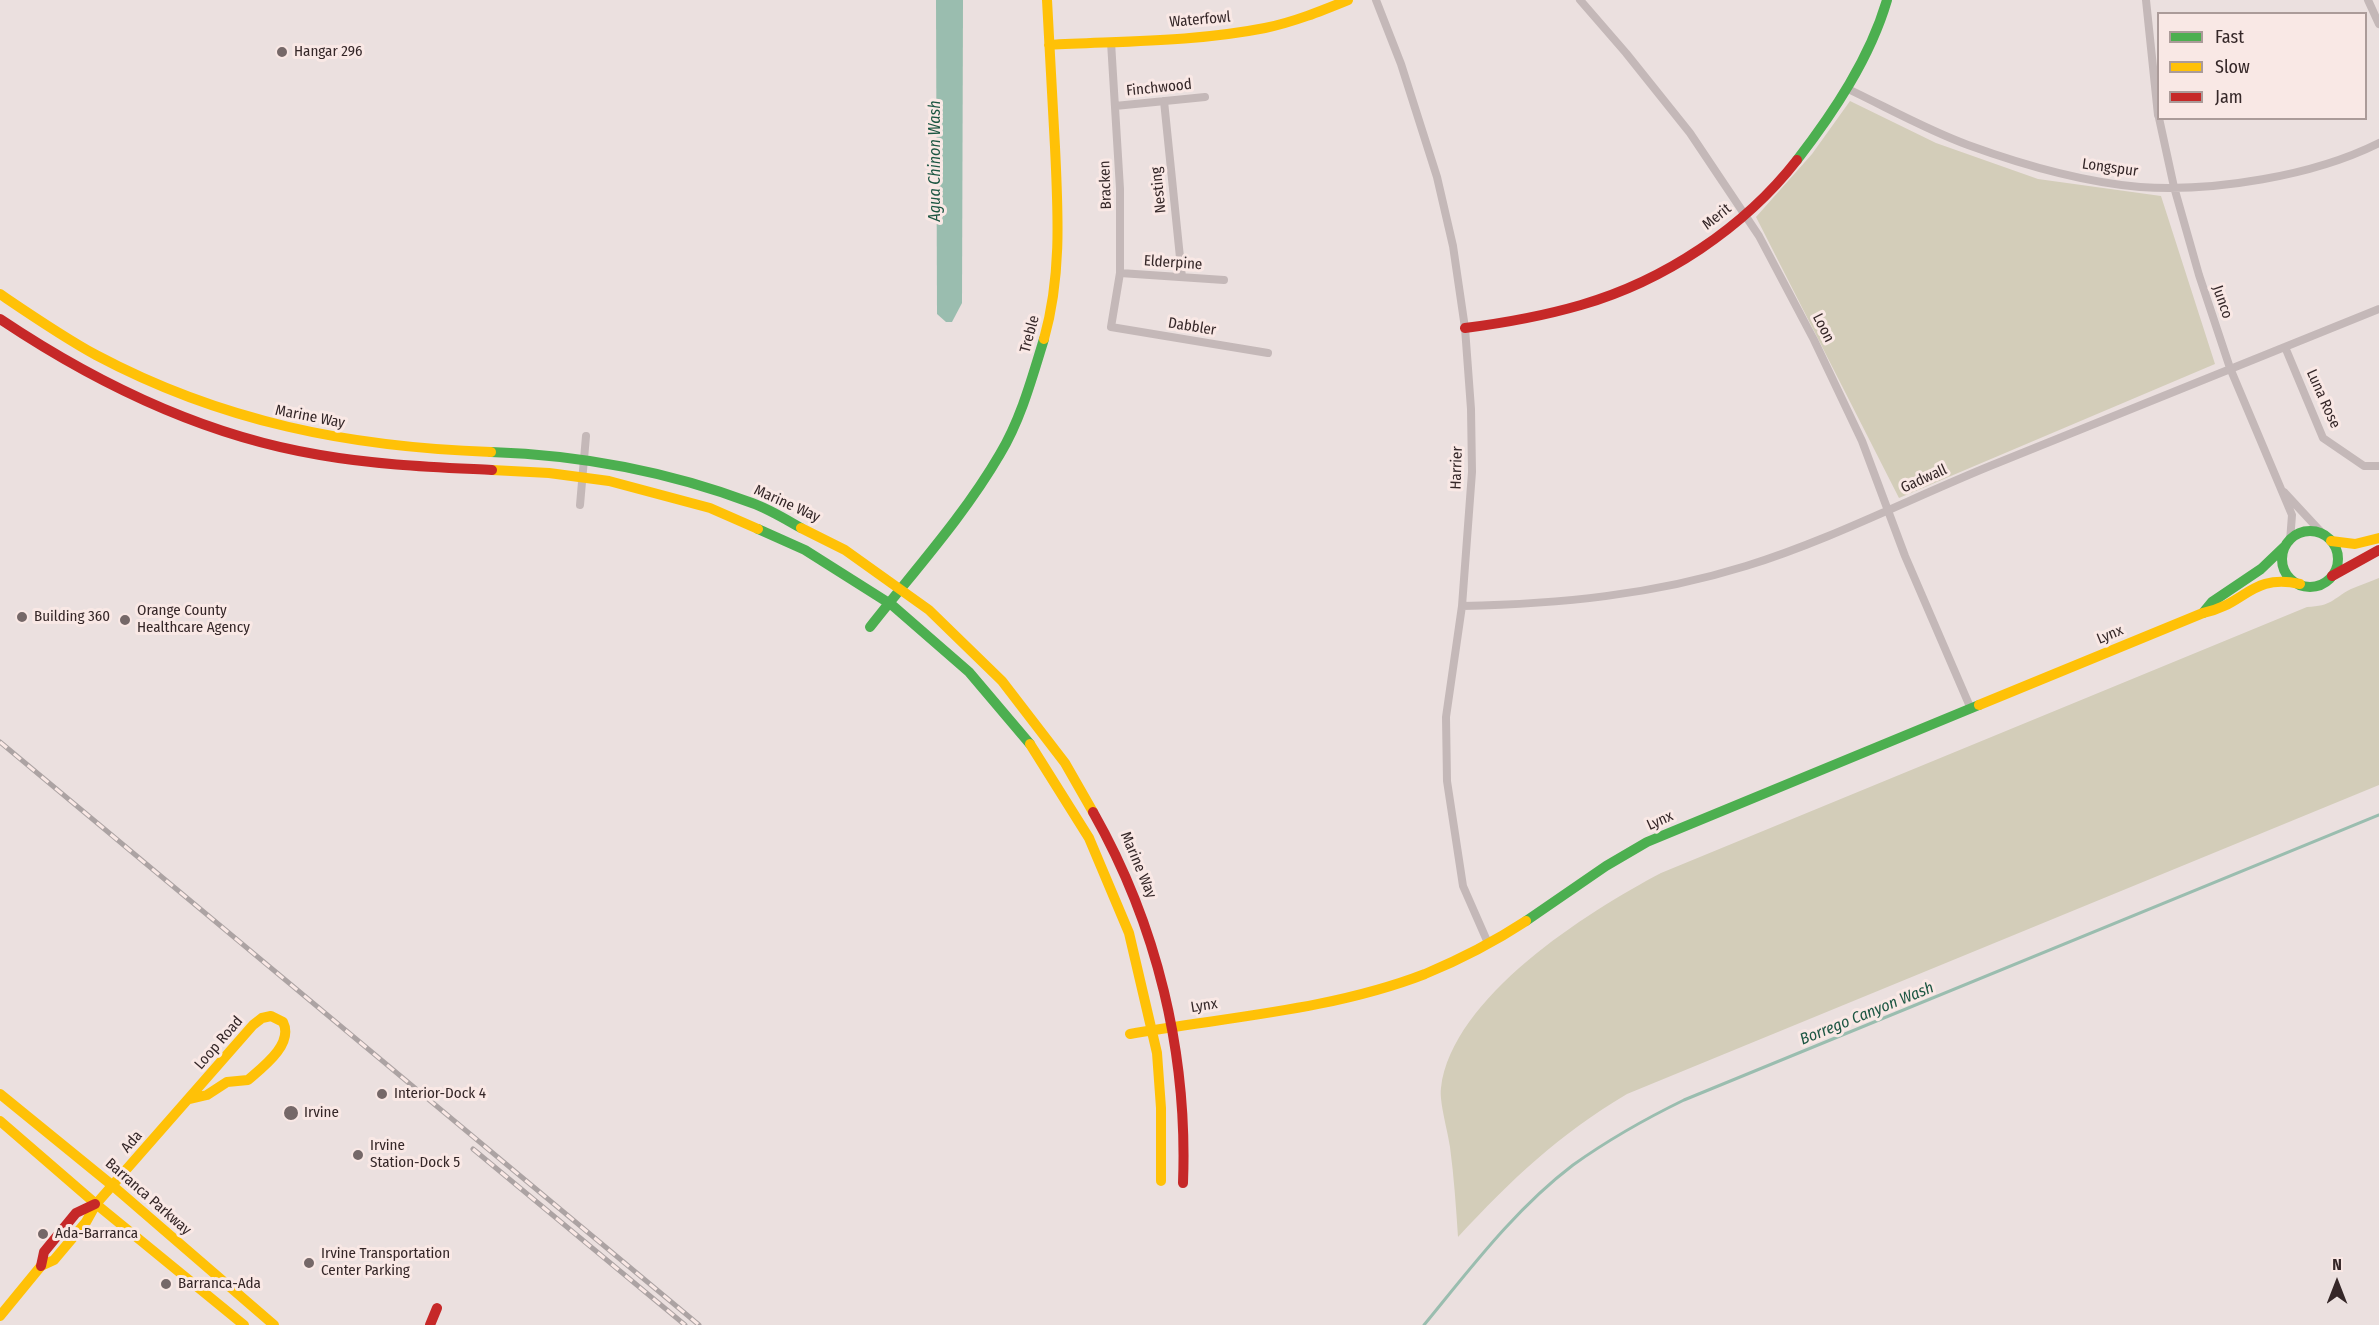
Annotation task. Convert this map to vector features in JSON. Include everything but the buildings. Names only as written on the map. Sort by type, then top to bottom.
[{"type":"main road","name":"Treble","points":[[870,627],[957,517],[1000,454],[1020,412],[1035,372],[1050,317],[1057,271],[1059,230],[1047,0]]},
{"type":"main road","name":"Waterfowl","points":[[1049,45],[1218,35],[1254,30],[1292,21],[1348,0]]},
{"type":"main road","name":"Merit","points":[[1465,328],[1575,307],[1619,292],[1659,274],[1701,249],[1783,178],[1821,131],[1848,89],[1887,0]]},
{"type":"main road","name":"Marine Way","points":[[0,294],[28,315],[93,355],[171,391],[236,415],[322,436],[416,448],[584,458],[657,472],[771,511],[820,535],[901,587],[946,623],[998,673],[1055,745],[1105,827],[1134,891],[1152,943],[1173,1026],[1182,1088],[1183,1183]]},
{"type":"main road","points":[[0,319],[50,352],[121,390],[194,420],[276,446],[321,456],[368,462],[582,477],[609,481],[682,499],[765,529],[810,552],[909,617],[965,667],[1009,714],[1039,753],[1068,800],[1107,873],[1130,937],[1153,1030],[1160,1090],[1161,1181]]},
{"type":"main road","points":[[2332,576],[2337,568],[2337,554],[2331,541],[2322,533],[2306,531],[2287,544],[2282,565],[2291,579],[2300,585],[2316,586],[2379,550]]},
{"type":"main road","points":[[2331,541],[2347,545],[2361,545],[2379,538]]},
{"type":"main road","name":"Lynx","points":[[2204,613],[2212,602],[2260,570],[2287,544]]},
{"type":"main road","name":"Lynx","points":[[1130,1034],[1344,998],[1435,970],[1488,943],[1637,848],[1689,824],[2204,613],[2215,612],[2265,582],[2283,580],[2300,585]]},
{"type":"main road","name":"Loop Road","points":[[267,1017],[278,1017],[283,1021],[286,1027],[284,1039],[248,1080],[227,1082],[207,1095],[190,1099],[254,1025],[267,1017]]},
{"type":"main road","name":"Barranca Parkway","points":[[0,1094],[113,1186],[274,1325]]},
{"type":"main road","name":"Ada","points":[[0,1316],[41,1266],[44,1252],[76,1213],[96,1204],[190,1099]]},
{"type":"main road","points":[[0,1121],[96,1204],[244,1325]]},
{"type":"main road","points":[[429,1325],[437,1308]]},
{"type":"street","name":"Harrier","points":[[1376,0],[1401,64],[1437,177],[1453,246],[1465,328],[1471,409],[1472,472],[1462,606],[1446,717],[1448,781],[1458,869],[1488,943]]},
{"type":"street","name":"Loon","points":[[1580,0],[1690,133],[1759,236],[1814,340],[1862,441],[1905,556],[1971,709]]},
{"type":"street","name":"Junco","points":[[2146,0],[2157,99]]},
{"type":"street","points":[[2368,0],[2379,24]]},
{"type":"street","name":"Bracken","points":[[1110,327],[1120,273],[1120,189],[1111,42]]},
{"type":"street","name":"Longspur","points":[[1848,89],[1965,144],[2027,165],[2088,180],[2140,187],[2247,182],[2307,170],[2353,156],[2379,143]]},
{"type":"street","name":"Finchwood","points":[[1115,106],[1205,97]]},
{"type":"street","name":"Nesting","points":[[1164,101],[1182,277]]},
{"type":"street","name":"Junco","points":[[2160,120],[2174,187],[2199,275],[2230,368],[2292,515],[2287,544]]},
{"type":"street","name":"Elderpine","points":[[1120,273],[1224,280]]},
{"type":"street","name":"Gadwall","points":[[1462,606],[1594,599],[1683,583],[1748,566],[1780,555],[2230,368],[2379,309]]},
{"type":"street","name":"Dabbler","points":[[1110,327],[1268,353]]},
{"type":"street","name":"Luna Rose","points":[[2285,347],[2323,438],[2364,466],[2379,466]]},
{"type":"street","points":[[580,505],[586,436]]},
{"type":"street","name":"Junco","points":[[2280,487],[2322,533]]},
{"type":"shaded area","points":[[936,0],[963,0],[962,303],[952,322],[946,322],[937,314]]},
{"type":"shaded area","points":[[1850,101],[1936,143],[2038,179],[2161,196],[2215,364],[1899,498],[1756,217],[1812,154]]},
{"type":"shaded area","points":[[2379,578],[2379,785],[1627,1094],[1557,1142],[1497,1196],[1458,1237],[1449,1141],[1441,1094],[1451,1054],[1470,1022],[1496,990],[1527,961],[1562,934],[1597,910],[1661,873],[2307,607],[2327,604],[2351,589]]},
{"type":"waterway","name":"Borrego Canyon Wash","points":[[1424,1325],[1512,1220],[1552,1182],[1600,1147],[1655,1115],[1684,1100],[2379,815]]},
{"type":"railway","points":[[0,742],[699,1325]]},
{"type":"railway","points":[[473,1149],[685,1325]]},
{"type":"traffic: fast","points":[[1797,160],[1850,84],[1871,43],[1887,0]]},
{"type":"traffic: fast","points":[[870,627],[955,521],[1000,454],[1020,413],[1044,339]]},
{"type":"traffic: fast","points":[[491,452],[591,461],[656,474],[752,503],[801,528]]},
{"type":"traffic: fast","points":[[758,529],[805,550],[892,605],[969,672],[1030,744]]},
{"type":"traffic: fast","points":[[2310,531],[2321,533],[2330,539],[2336,548],[2338,559],[2336,570],[2330,579],[2321,585],[2310,587],[2299,585],[2290,579],[2284,570],[2282,559],[2284,548],[2290,539],[2299,533],[2310,531]]},
{"type":"traffic: fast","points":[[2203,613],[2212,602],[2261,569],[2284,547]]},
{"type":"traffic: fast","points":[[1526,921],[1606,866],[1647,842],[1979,705]]},
{"type":"traffic: slow","points":[[1044,339],[1054,291],[1058,219],[1047,0]]},
{"type":"traffic: slow","points":[[1049,45],[1157,40],[1238,33],[1286,23],[1348,0]]},
{"type":"traffic: slow","points":[[0,294],[96,355],[191,398],[239,414],[337,437],[439,449],[491,452]]},
{"type":"traffic: slow","points":[[492,470],[549,473],[609,481],[710,508],[758,529]]},
{"type":"traffic: slow","points":[[801,528],[845,550],[929,610],[1002,681],[1065,763],[1093,812]]},
{"type":"traffic: slow","points":[[2331,541],[2355,544],[2379,538]]},
{"type":"traffic: slow","points":[[1979,705],[2229,604],[2259,586],[2283,582],[2300,584]]},
{"type":"traffic: slow","points":[[1030,744],[1089,838],[1129,933],[1157,1053],[1161,1108],[1161,1181]]},
{"type":"traffic: slow","points":[[1130,1034],[1317,1004],[1390,986],[1451,962],[1526,921]]},
{"type":"traffic: slow","points":[[0,1316],[41,1266],[54,1260],[86,1222],[96,1204],[253,1025],[262,1018],[271,1016],[283,1022],[285,1030],[281,1047],[269,1062],[248,1080],[227,1082],[207,1095],[190,1099]]},
{"type":"traffic: slow","points":[[0,1094],[113,1186],[274,1325]]},
{"type":"traffic: slow","points":[[0,1121],[96,1204],[244,1325]]},
{"type":"traffic: jam","points":[[1465,328],[1523,319],[1581,305],[1612,295],[1672,267],[1700,249],[1753,208],[1797,160]]},
{"type":"traffic: jam","points":[[0,319],[113,386],[193,421],[235,435],[320,455],[363,461],[492,470]]},
{"type":"traffic: jam","points":[[2332,576],[2379,550]]},
{"type":"traffic: jam","points":[[1093,812],[1135,899],[1164,991],[1174,1038],[1180,1086],[1183,1183]]},
{"type":"traffic: jam","points":[[41,1266],[44,1252],[76,1213],[95,1204]]},
{"type":"traffic: jam","points":[[430,1325],[437,1308]]},
{"type":"place","name":"Hangar 296","points":[[282,52]]},
{"type":"place","name":"Building 360","points":[[22,617]]},
{"type":"place","name":"Orange County Healthcare Agency","points":[[125,620]]},
{"type":"place","name":"Interior-Dock 4","points":[[382,1094]]},
{"type":"place","name":"Irvine","points":[[291,1113]]},
{"type":"place","name":"Irvine Station-Dock 5","points":[[358,1155]]},
{"type":"place","name":"Ada-Barranca","points":[[43,1234]]},
{"type":"place","name":"Irvine Transportation Center Parking","points":[[309,1263]]},
{"type":"place","name":"Barranca-Ada","points":[[166,1284]]},
{"type":"water label","name":"Agua Chinon Wash","points":[[936,161]]}]
